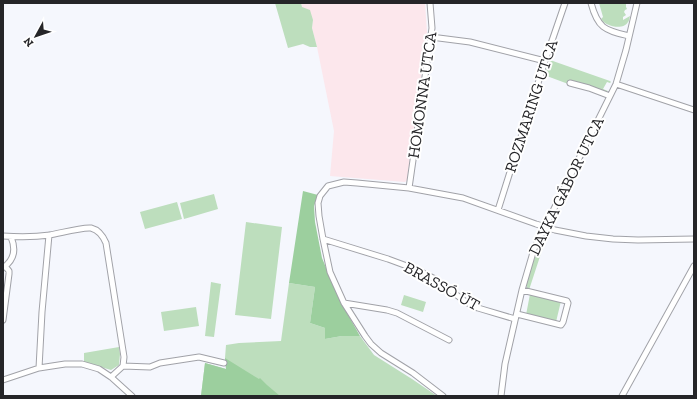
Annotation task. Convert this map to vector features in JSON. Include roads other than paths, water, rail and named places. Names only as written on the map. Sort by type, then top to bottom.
[{"type":"street","name":"HOMONNA UTCA","points":[[409,188],[431,37],[432,22],[430,3]]},
{"type":"street","name":"ROZMARING UTCA","points":[[498,210],[565,3]]},
{"type":"street","points":[[591,3],[599,23],[606,29],[629,36]]},
{"type":"street","name":"DAYKA GÁBOR UTCA","points":[[501,396],[505,364],[522,290],[534,249],[616,84],[637,3]]},
{"type":"street","points":[[431,37],[470,42],[545,61]]},
{"type":"street","points":[[570,83],[610,96]]},
{"type":"street","points":[[616,84],[694,110]]},
{"type":"street","points":[[442,396],[413,373],[376,349],[365,336],[344,303],[330,272],[318,216],[318,203],[320,196],[328,186],[344,182],[409,188],[463,198],[544,227],[586,236],[638,240],[694,239]]},
{"type":"street","points":[[3,236],[27,237],[49,235],[91,228],[102,235],[106,243],[124,354],[123,366]]},
{"type":"street","points":[[39,368],[42,312],[49,235]]},
{"type":"street","points":[[3,320],[9,274],[8,269],[4,267],[12,258],[15,249],[11,237]]},
{"type":"street","name":"BRASSÓ ÚT","points":[[322,239],[388,259],[415,269],[435,279],[466,302],[478,308],[561,325],[568,303],[567,301],[522,290]]},
{"type":"street","points":[[622,396],[694,266]]},
{"type":"street","points":[[344,303],[387,310],[396,313],[449,340]]},
{"type":"street","points":[[110,377],[123,366],[150,367],[160,363],[199,357],[224,363]]},
{"type":"street","points":[[3,380],[39,368],[65,364],[82,364],[99,369],[132,396]]}]
